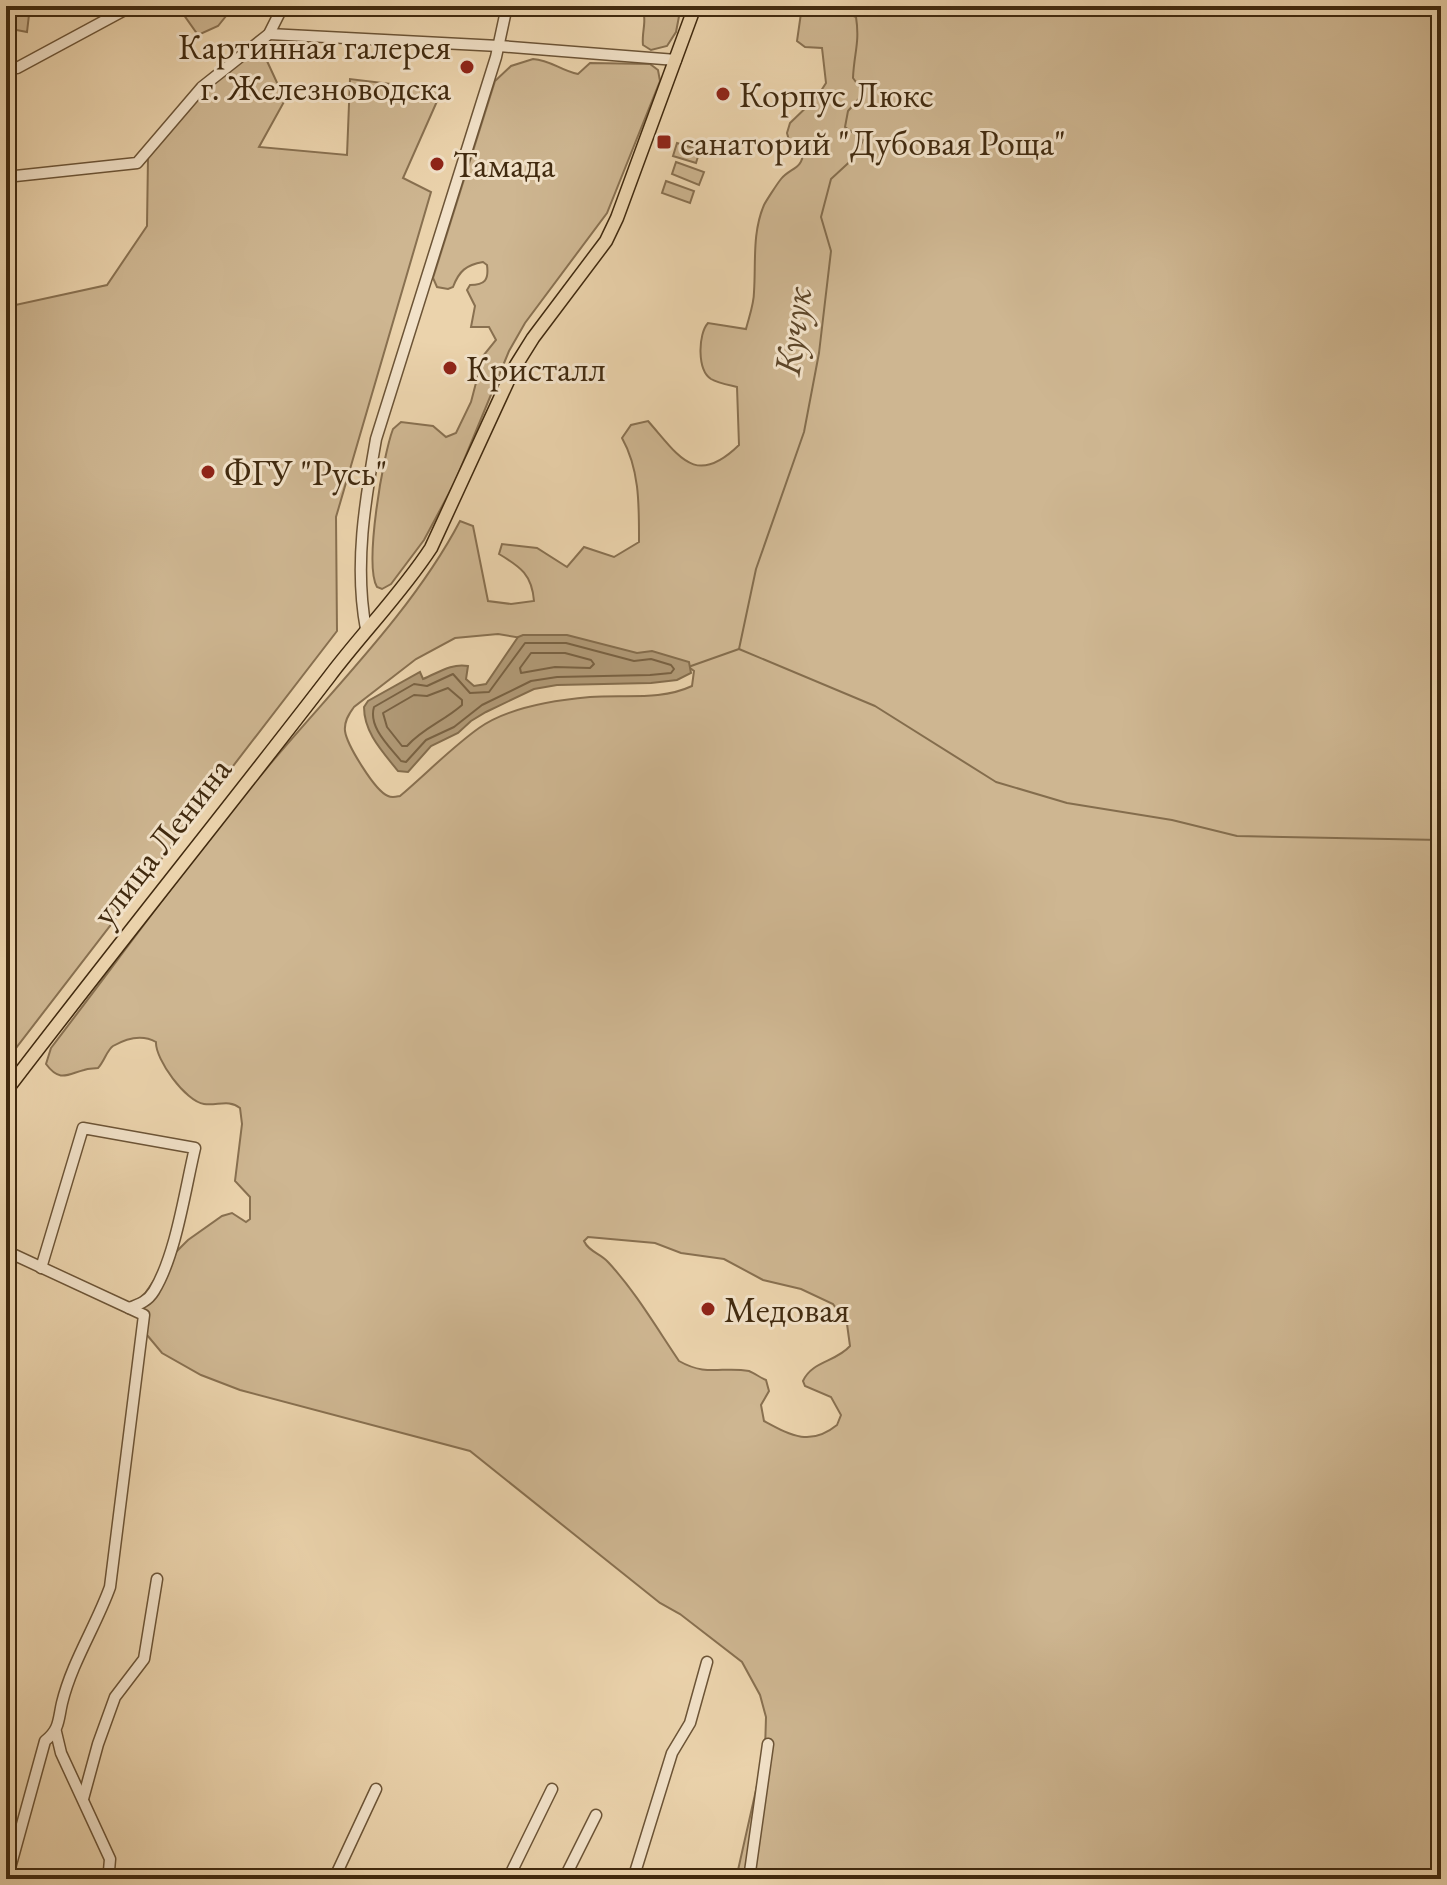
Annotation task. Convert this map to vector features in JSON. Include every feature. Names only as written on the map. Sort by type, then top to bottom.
[{"type":"main road","points":[[676,60],[695,6]]},
{"type":"main road","name":"улица Ленина","points":[[6,1091],[123,937],[366,629],[416,571],[431,548],[502,394],[533,338],[606,241],[676,60]]},
{"type":"street","points":[[17,68],[132,6]]},
{"type":"street","points":[[6,177],[137,163],[202,87],[269,34],[283,6]]},
{"type":"street","points":[[366,629],[361,605],[361,565],[376,439],[448,192],[475,106],[499,46],[507,6]]},
{"type":"street","points":[[269,34],[499,46],[676,60]]},
{"type":"street","points":[[41,1268],[83,1128],[195,1148],[164,1271],[149,1297],[129,1308]]},
{"type":"street","points":[[6,1251],[144,1315],[110,1587],[100,1616],[73,1670],[56,1732],[61,1753],[110,1859],[109,1871],[116,1879]]},
{"type":"street","points":[[83,1799],[115,1697],[144,1659],[157,1579]]},
{"type":"street","points":[[633,1879],[672,1753],[690,1723],[707,1662]]},
{"type":"street","points":[[7,1879],[10,1849],[45,1741],[56,1732]]},
{"type":"street","points":[[749,1879],[768,1744]]},
{"type":"street","points":[[334,1879],[376,1789]]},
{"type":"street","points":[[508,1879],[552,1789]]},
{"type":"street","points":[[564,1879],[596,1815]]},
{"type":"shaded area","points":[[6,6],[30,6],[27,32],[6,28]]},
{"type":"shaded area","points":[[234,6],[218,26],[198,35],[179,8]]},
{"type":"shaded area","points":[[638,6],[681,6],[676,32],[667,46],[651,50],[643,45],[644,14]]},
{"type":"shaded area","points":[[802,6],[1441,6],[1441,1879],[736,1879],[765,1750],[766,1717],[760,1695],[742,1662],[680,1614],[660,1603],[470,1451],[240,1390],[201,1375],[162,1353],[142,1329],[139,1307],[146,1292],[169,1259],[188,1240],[222,1216],[232,1213],[246,1222],[250,1219],[250,1197],[235,1181],[242,1124],[240,1108],[227,1103],[204,1104],[189,1096],[166,1069],[156,1042],[145,1038],[129,1039],[113,1046],[98,1068],[60,1075],[46,1064],[51,1048],[211,837],[370,650],[419,587],[460,521],[473,526],[488,601],[511,604],[534,601],[528,578],[499,554],[502,544],[537,548],[567,567],[584,547],[614,557],[639,542],[635,476],[622,438],[631,425],[648,421],[679,455],[699,466],[724,458],[739,445],[737,387],[711,379],[706,374],[701,360],[702,335],[708,323],[746,329],[754,297],[756,237],[760,216],[779,181],[802,158],[803,152],[790,144],[787,133],[790,123],[817,97],[826,83],[822,48],[805,47],[797,41]],"holes":[[[498,634],[686,665],[694,671],[692,686],[667,694],[577,698],[517,710],[479,728],[400,796],[391,797],[383,792],[362,767],[347,738],[346,722],[354,707],[416,659],[455,638]],[[588,1237],[655,1243],[681,1253],[724,1259],[763,1280],[801,1289],[833,1304],[847,1324],[850,1346],[812,1369],[803,1381],[805,1386],[831,1397],[841,1415],[837,1425],[818,1436],[791,1434],[764,1421],[761,1405],[769,1391],[766,1380],[749,1371],[698,1369],[679,1361],[627,1285],[602,1256],[586,1245],[584,1241]]]},
{"type":"shaded area","points":[[261,48],[285,100],[259,147],[347,155],[350,79],[442,90],[403,178],[431,192],[336,517],[337,631],[6,1061],[6,307],[107,285],[147,226],[148,157],[205,88]]},
{"type":"shaded area","points":[[533,59],[578,74],[590,63],[650,64],[658,70],[660,81],[607,213],[525,323],[509,351],[455,482],[424,540],[391,584],[382,589],[377,587],[374,575],[374,534],[384,462],[393,429],[401,422],[433,426],[446,437],[456,433],[471,402],[483,356],[496,340],[489,327],[471,327],[475,306],[467,290],[470,285],[485,281],[487,265],[483,262],[468,267],[448,289],[437,287],[433,278],[495,81],[511,66]]},
{"type":"shaded area","points":[[677,143],[700,150],[696,163],[673,156]]},
{"type":"shaded area","points":[[676,162],[704,172],[699,185],[672,174]]},
{"type":"shaded area","points":[[666,181],[694,191],[690,203],[662,193]]},
{"type":"water","points":[[567,635],[637,653],[652,651],[689,662],[691,673],[677,680],[651,683],[557,685],[534,689],[486,712],[458,733],[431,746],[408,772],[398,771],[375,742],[367,725],[364,707],[368,701],[420,672],[423,679],[456,666],[468,666],[466,679],[474,686],[486,684],[518,637]]},
{"type":"waterway","name":"Кучук","points":[[691,666],[739,649],[756,569],[804,432],[819,353],[831,251],[821,217],[831,179],[857,155],[863,140],[845,127],[848,111],[864,93],[853,78],[856,17],[837,9],[838,6]]},
{"type":"waterway","points":[[739,649],[875,706],[996,782],[1067,803],[1172,820],[1237,836],[1441,840]]},
{"type":"place","name":"Картинная галерея г. Железноводска","points":[[467,67]]},
{"type":"place","name":"Корпус Люкс","points":[[723,94]]},
{"type":"place","name":"санаторий \"Дубовая Роща\"","points":[[664,142]]},
{"type":"place","name":"Тамада","points":[[437,164]]},
{"type":"place","name":"Кристалл","points":[[450,368]]},
{"type":"place","name":"ФГУ \"Русь\"","points":[[208,472]]},
{"type":"place","name":"Медовая","points":[[708,1309]]}]
